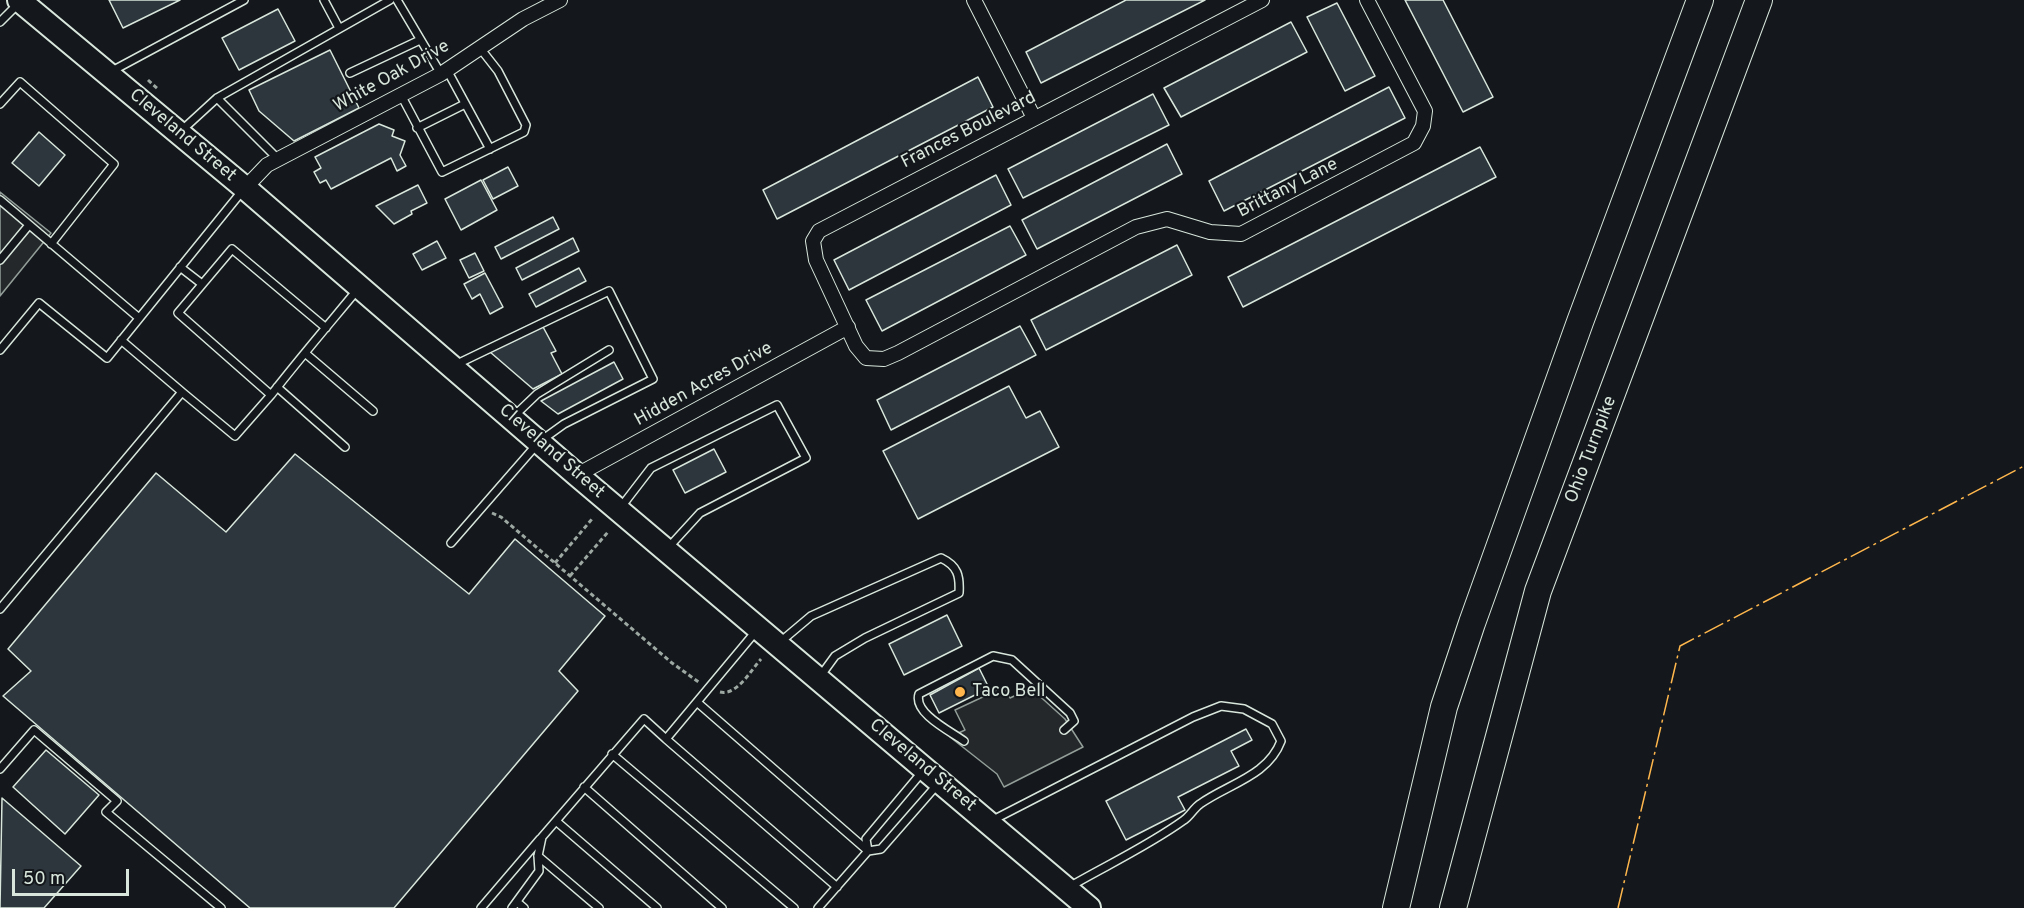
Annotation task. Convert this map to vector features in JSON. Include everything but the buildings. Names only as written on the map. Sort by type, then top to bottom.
[{"type":"highway","points":[[1396,908],[1444,707],[1472,623],[1572,343],[1700,0]]},
{"type":"highway","name":"Ohio Turnpike","points":[[1453,908],[1538,591],[1759,0]]},
{"type":"main road","name":"Cleveland Street","points":[[21,0],[245,188],[538,442],[758,628],[769,652],[818,679],[1086,906]]},
{"type":"street","name":"White Oak Drive","points":[[245,188],[267,165],[444,72],[523,19],[560,0]]},
{"type":"street","points":[[974,0],[1034,118]]},
{"type":"street","name":"Frances Boulevard","points":[[866,358],[856,346],[816,260],[813,241],[819,231],[1262,0]]},
{"type":"street","name":"Brittany Lane","points":[[866,358],[884,359],[898,353],[1136,227],[1167,219],[1210,232],[1241,234],[1414,143],[1423,126],[1425,111],[1367,0]]},
{"type":"street","name":"Hidden Acres Drive","points":[[577,475],[848,327]]},
{"type":"lane","points":[[0,22],[21,0]]},
{"type":"lane","points":[[107,73],[244,0]]},
{"type":"lane","points":[[324,0],[339,28]]},
{"type":"lane","points":[[178,133],[217,98],[390,0]]},
{"type":"lane","points":[[397,0],[420,40],[465,104],[490,150]]},
{"type":"lane","points":[[350,73],[420,40]]},
{"type":"lane","points":[[401,94],[442,172],[524,132],[526,125],[498,71],[480,48]]},
{"type":"lane","points":[[0,104],[20,82],[114,164],[51,244]]},
{"type":"lane","points":[[217,98],[278,159]]},
{"type":"lane","points":[[417,128],[465,104]]},
{"type":"lane","points":[[0,350],[39,303],[107,358],[245,188]]},
{"type":"lane","points":[[0,201],[139,318]]},
{"type":"lane","points":[[0,260],[28,225]]},
{"type":"lane","points":[[271,395],[178,313],[232,249],[326,328]]},
{"type":"lane","points":[[180,267],[202,284]]},
{"type":"lane","points":[[121,340],[235,436],[359,287]]},
{"type":"lane","points":[[451,366],[609,291],[653,379],[564,424],[538,442],[451,543]]},
{"type":"lane","points":[[511,418],[537,394],[609,350]]},
{"type":"lane","points":[[305,353],[373,411]]},
{"type":"lane","points":[[277,387],[345,447]]},
{"type":"lane","points":[[0,609],[182,392]]},
{"type":"lane","points":[[618,510],[651,468],[777,405],[806,458],[700,513],[666,550]]},
{"type":"lane","points":[[769,652],[811,616],[941,558],[951,562],[960,576],[958,593],[924,608],[845,650],[836,656],[818,679]]},
{"type":"lane","points":[[666,739],[758,628]]},
{"type":"lane","points":[[964,741],[925,713],[917,698],[921,691],[993,656],[1012,660],[1070,713],[1074,721],[1064,730]]},
{"type":"lane","points":[[698,703],[868,851]]},
{"type":"lane","points":[[988,823],[1193,717],[1221,706],[1244,709],[1272,724],[1281,741],[1276,756],[1262,769],[1198,805],[1186,819],[1066,889]]},
{"type":"lane","points":[[481,908],[644,719],[837,886]]},
{"type":"lane","points":[[0,769],[34,730],[117,801],[106,812],[221,908]]},
{"type":"lane","points":[[612,754],[794,908]]},
{"type":"lane","points":[[868,851],[866,839],[932,776]]},
{"type":"lane","points":[[818,908],[868,851],[881,849],[932,776]]},
{"type":"lane","points":[[584,787],[722,908]]},
{"type":"lane","points":[[555,821],[657,908]]},
{"type":"lane","points":[[524,908],[514,905],[539,871],[538,856],[542,837]]},
{"type":"lane","points":[[538,856],[599,908]]},
{"type":"path","points":[[494,513],[672,663],[702,684]]},
{"type":"path","points":[[555,563],[592,519]]},
{"type":"path","points":[[570,576],[608,532]]},
{"type":"path","points":[[718,692],[725,693],[736,688],[769,652]]},
{"type":"shaded area","points":[[0,192],[51,233],[0,296]]},
{"type":"shaded area","points":[[1004,687],[1010,698],[1023,692],[1034,691],[1065,719],[1083,747],[1004,787],[997,774],[950,737],[965,730],[955,710]]},
{"type":"power","points":[[1618,908],[1680,646],[2024,466]]},
{"type":"place","name":"Taco Bell","points":[[960,692]]}]
